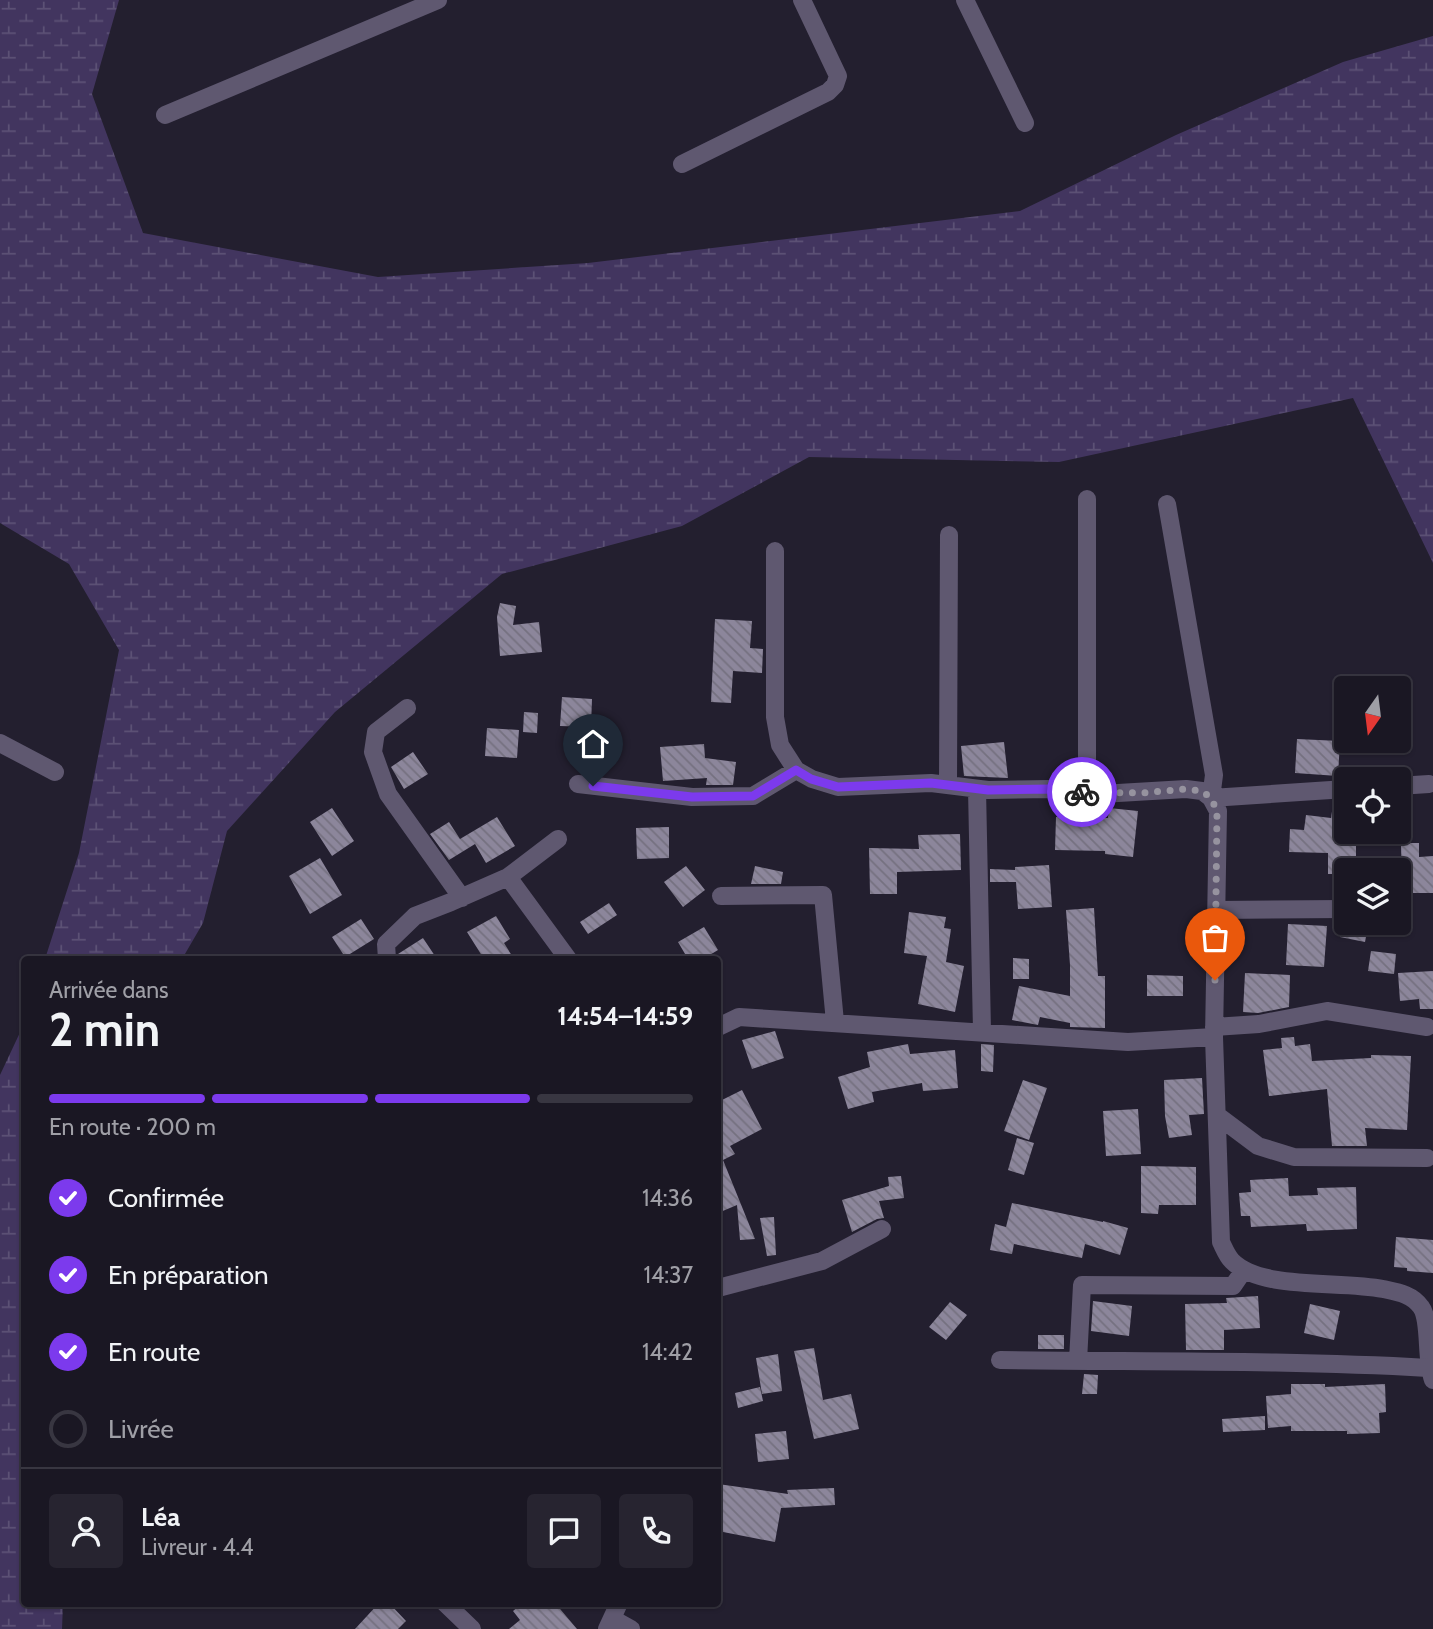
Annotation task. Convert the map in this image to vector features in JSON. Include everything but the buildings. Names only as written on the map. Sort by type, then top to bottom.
[{"type":"street","points":[[165,114],[438,0]]},
{"type":"street","points":[[682,164],[828,92],[835,85],[838,76],[802,0]]},
{"type":"street","points":[[965,0],[1025,123]]},
{"type":"street","points":[[1087,499],[1087,793]]},
{"type":"street","points":[[1167,504],[1214,775],[1211,798]]},
{"type":"street","points":[[947,785],[949,535]]},
{"type":"street","points":[[775,551],[775,717],[780,745],[796,770],[811,779],[838,787],[931,783],[977,789],[1051,789],[1087,793],[1141,793],[1186,789],[1202,791],[1211,798],[1217,811],[1214,1032],[1221,1242],[1231,1259],[1244,1270],[1266,1279],[1367,1285],[1404,1293],[1421,1307],[1426,1320],[1431,1374],[1346,1364],[1000,1360]]},
{"type":"street","points":[[407,708],[376,732],[373,752],[388,794],[462,898]]},
{"type":"street","points":[[0,743],[55,772]]},
{"type":"street","points":[[578,784],[692,797],[753,796],[796,770]]},
{"type":"street","points":[[1411,785],[1429,784]]},
{"type":"street","points":[[977,789],[982,1031]]},
{"type":"street","points":[[1211,798],[1334,790]]},
{"type":"street","points":[[387,956],[386,944],[415,916],[508,877],[558,839]]},
{"type":"street","points":[[508,877],[566,956]]},
{"type":"street","points":[[720,896],[824,895],[835,1022]]},
{"type":"street","points":[[1216,911],[1334,909]]},
{"type":"street","points":[[721,1026],[739,1017],[1128,1042],[1214,1032],[1327,1011],[1427,1027]]},
{"type":"street","points":[[1217,1116],[1258,1146],[1294,1157],[1427,1158]]},
{"type":"street","points":[[721,1287],[822,1261],[882,1230]]},
{"type":"street","points":[[1078,1361],[1082,1284],[1233,1286],[1244,1270]]},
{"type":"street","points":[[450,1607],[472,1629]]},
{"type":"street","points":[[613,1617],[631,1629]]},
{"type":"green space","points":[[0,0],[119,0],[92,94],[143,233],[378,277],[588,263],[1020,211],[1176,135],[1343,62],[1433,36],[1433,563],[1353,398],[1059,462],[809,457],[682,526],[502,574],[335,712],[227,831],[203,923],[184,956],[46,956],[79,853],[119,650],[69,564],[0,523]]},
{"type":"green space","points":[[21,1030],[21,1607],[63,1607],[62,1629],[0,1629],[0,1075]]},
{"type":"way so far","points":[[1082,792],[1141,793],[1186,789],[1202,791],[1211,798],[1217,811],[1215,980]]},
{"type":"route","points":[[593,786],[692,797],[753,796],[796,770],[811,779],[838,787],[941,783],[988,790],[1051,789],[1082,792]]}]
